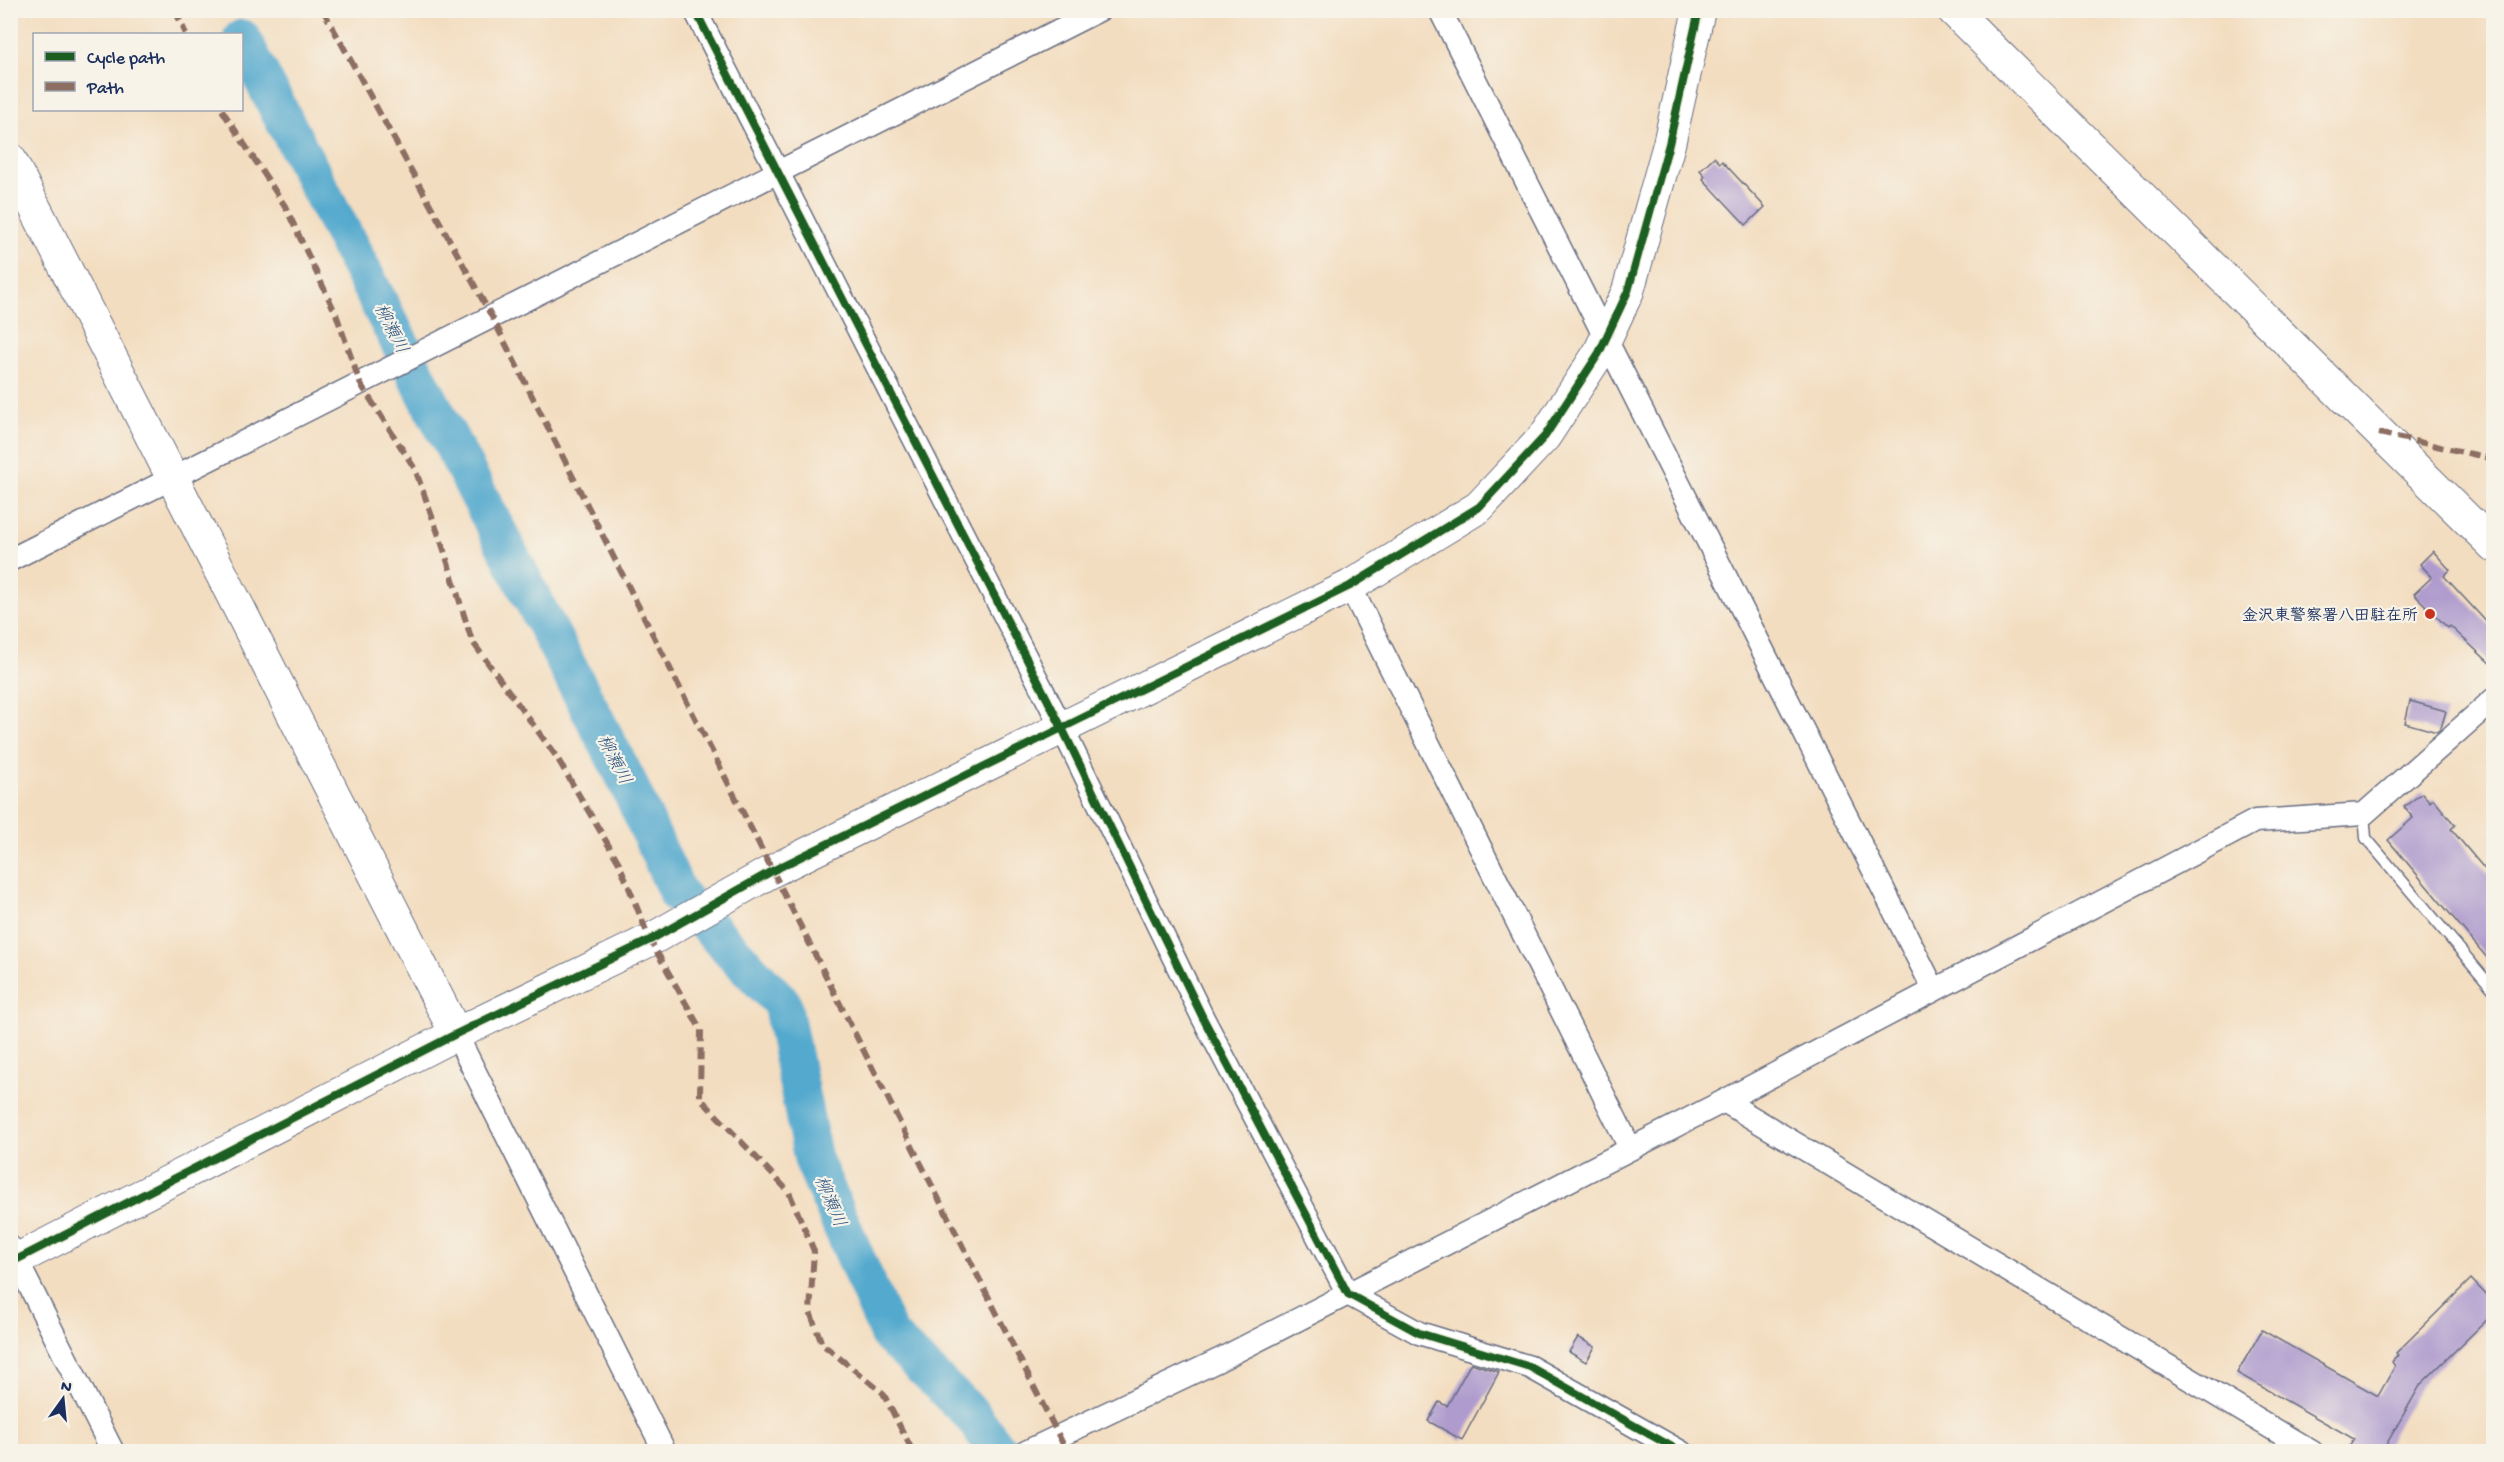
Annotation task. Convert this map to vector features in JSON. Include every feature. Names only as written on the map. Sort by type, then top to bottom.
[{"type":"street","points":[[695,10],[1063,730],[1203,1018],[1348,1294],[1419,1333],[1530,1367],[1677,1450]]},
{"type":"street","points":[[10,560],[1099,10]]},
{"type":"street","points":[[1440,10],[1605,341],[1935,990]]},
{"type":"street","points":[[113,1452],[12,1256],[456,1034],[650,940],[772,871],[1063,730],[1350,586],[1479,507],[1545,436],[1605,341],[1628,291],[1669,144],[1699,10]]},
{"type":"street","points":[[1953,10],[2493,546]]},
{"type":"street","points":[[10,159],[456,1034],[665,1452]]},
{"type":"street","points":[[1350,586],[1630,1148]]},
{"type":"street","points":[[1026,1452],[1219,1360],[1724,1101],[2255,821],[2364,814],[2493,699]]},
{"type":"street","points":[[1724,1101],[2312,1452]]},
{"type":"lane","points":[[2364,814],[2366,838],[2493,990]]},
{"type":"building","points":[[1714,157],[1720,163],[1722,161],[1765,207],[1746,225],[1703,179],[1705,176],[1700,170]]},
{"type":"building","points":[[2433,551],[2450,570],[2444,576],[2493,629],[2493,666],[2450,626],[2448,628],[2414,594],[2432,577],[2420,564]]},
{"type":"building","points":[[2410,701],[2446,711],[2441,728],[2437,732],[2405,723]]},
{"type":"building","points":[[2422,793],[2430,802],[2433,799],[2455,825],[2451,829],[2493,879],[2493,965],[2388,840],[2413,818],[2404,807]]},
{"type":"building","points":[[2471,1279],[2493,1302],[2493,1314],[2421,1384],[2382,1452],[2346,1452],[2354,1439],[2237,1373],[2262,1330],[2378,1396],[2395,1366],[2392,1362],[2398,1355],[2396,1353]]},
{"type":"building","points":[[1578,1337],[1595,1347],[1586,1362],[1569,1352]]},
{"type":"building","points":[[1471,1363],[1499,1372],[1462,1440],[1428,1421],[1439,1402],[1447,1406]]},
{"type":"waterway","name":"柳瀬川","points":[[243,41],[626,779],[679,896],[782,1003],[813,1159],[889,1335],[972,1415],[999,1452]]},
{"type":"marked path","points":[[175,10],[186,33]]},
{"type":"marked path","points":[[323,10],[492,317],[1067,1452]]},
{"type":"marked path","points":[[223,111],[285,206],[336,314],[360,383],[415,469],[443,547],[472,641],[556,756],[619,863],[650,940],[701,1030],[700,1098],[789,1192],[814,1251],[810,1312],[822,1344],[883,1393],[913,1452]]},
{"type":"marked path","points":[[2379,433],[2494,459]]},
{"type":"cycle path","points":[[695,10],[1063,730],[1203,1018],[1348,1294],[1419,1333],[1530,1367],[1681,1452]]},
{"type":"cycle path","points":[[10,1263],[456,1034],[650,940],[772,871],[1350,586],[1479,507],[1545,436],[1599,353],[1628,291],[1669,144],[1699,10]]},
{"type":"place","name":"金沢東警察署八田駐在所","points":[[2430,614]]}]
